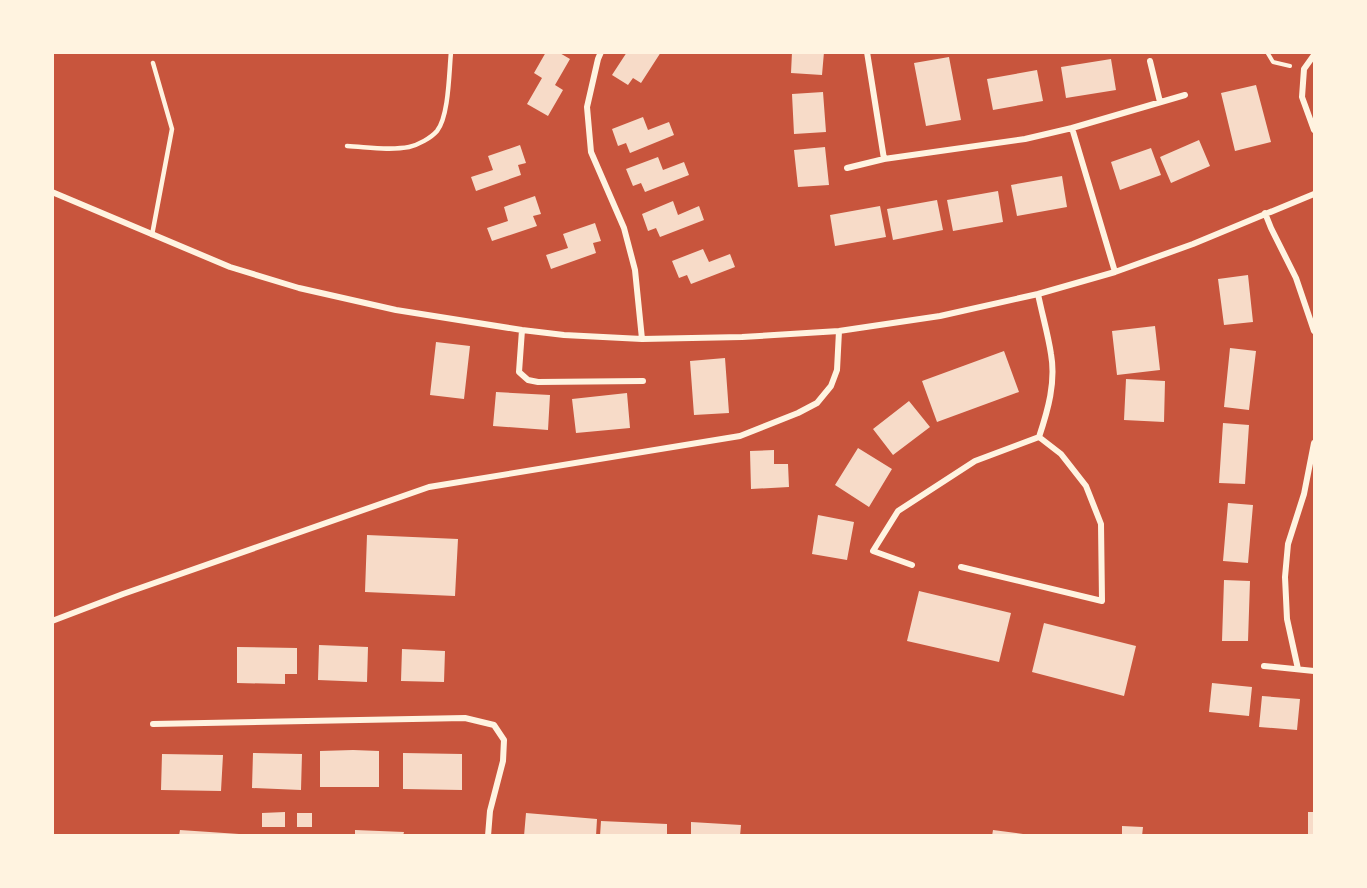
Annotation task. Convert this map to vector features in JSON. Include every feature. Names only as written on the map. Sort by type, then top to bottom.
[{"type":"street","points":[[601,52],[587,107],[591,152],[624,228],[635,270],[642,339]]},
{"type":"street","points":[[867,52],[884,159]]},
{"type":"street","points":[[1314,55],[1304,69],[1302,97],[1314,130]]},
{"type":"street","points":[[1150,61],[1160,102]]},
{"type":"street","points":[[847,168],[884,159],[1025,139],[1072,128],[1185,95]]},
{"type":"street","points":[[1072,128],[1115,272]]},
{"type":"street","points":[[52,192],[230,267],[299,288],[396,310],[522,330],[564,335],[642,339],[742,338],[839,331],[940,316],[1038,294],[1115,272],[1193,244],[1314,194]]},
{"type":"street","points":[[1265,213],[1296,278],[1314,331]]},
{"type":"street","points":[[1038,294],[1052,355],[1052,385],[1039,437]]},
{"type":"street","points":[[522,330],[519,372],[528,380],[538,382],[643,381]]},
{"type":"street","points":[[52,621],[429,487],[740,436],[817,403],[831,386],[837,370],[840,347],[839,331]]},
{"type":"street","points":[[912,566],[873,551],[898,511],[975,461],[1039,437]]},
{"type":"street","points":[[961,567],[1102,601],[1101,524],[1086,486],[1061,454],[1039,437]]},
{"type":"street","points":[[1298,669],[1287,619],[1285,577],[1288,544],[1304,494],[1314,443]]},
{"type":"street","points":[[1264,666],[1314,671]]},
{"type":"street","points":[[153,724],[465,718],[494,725],[504,740],[503,761],[490,811],[488,836]]},
{"type":"lane","points":[[347,146],[410,147],[424,141],[438,130],[448,93],[450,52]]},
{"type":"lane","points":[[152,235],[172,129],[153,63]]},
{"type":"path","points":[[1267,52],[1273,62],[1304,69]]},
{"type":"building","points":[[546,52],[558,52],[570,59],[555,85],[563,90],[548,116],[527,104],[542,78],[534,73]]},
{"type":"building","points":[[627,52],[643,54],[644,52],[661,52],[641,83],[633,78],[628,85],[612,75]]},
{"type":"building","points":[[792,52],[824,52],[822,75],[791,73]]},
{"type":"building","points":[[949,57],[961,120],[926,126],[914,63]]},
{"type":"building","points":[[1111,59],[1116,90],[1066,98],[1061,67]]},
{"type":"building","points":[[1037,70],[1043,101],[993,110],[987,79]]},
{"type":"building","points":[[1256,85],[1271,142],[1235,151],[1221,93]]},
{"type":"building","points":[[823,92],[826,132],[794,134],[792,94]]},
{"type":"building","points":[[643,117],[648,130],[669,122],[674,135],[630,153],[626,143],[618,146],[612,129]]},
{"type":"building","points":[[1199,140],[1210,166],[1171,183],[1160,157]]},
{"type":"building","points":[[520,145],[526,163],[518,165],[521,175],[476,191],[471,177],[493,170],[488,156]]},
{"type":"building","points":[[825,147],[829,185],[798,187],[794,150]]},
{"type":"building","points":[[1151,148],[1161,175],[1120,190],[1111,162]]},
{"type":"building","points":[[658,157],[663,170],[684,162],[689,175],[645,192],[641,183],[633,186],[626,169]]},
{"type":"building","points":[[1062,176],[1067,207],[1017,216],[1011,185]]},
{"type":"building","points":[[998,191],[1003,222],[953,231],[947,200]]},
{"type":"building","points":[[535,196],[541,214],[533,216],[537,226],[492,241],[487,228],[508,221],[504,207]]},
{"type":"building","points":[[937,200],[943,230],[893,240],[887,209]]},
{"type":"building","points":[[673,201],[678,215],[699,206],[704,220],[660,237],[656,228],[648,231],[642,214]]},
{"type":"building","points":[[880,206],[886,237],[835,246],[830,215]]},
{"type":"building","points":[[595,223],[601,241],[593,243],[596,253],[551,269],[546,255],[568,248],[563,234]]},
{"type":"building","points":[[703,249],[709,262],[730,254],[735,267],[691,284],[687,275],[679,278],[672,261]]},
{"type":"building","points":[[1248,275],[1253,322],[1224,325],[1218,279]]},
{"type":"building","points":[[1155,326],[1160,370],[1117,375],[1112,331]]},
{"type":"building","points":[[436,342],[470,346],[464,399],[430,395]]},
{"type":"building","points":[[1230,348],[1256,351],[1249,410],[1224,407]]},
{"type":"building","points":[[1004,351],[1019,392],[937,422],[922,381]]},
{"type":"building","points":[[725,358],[729,413],[694,415],[690,361]]},
{"type":"building","points":[[1126,379],[1165,381],[1164,422],[1124,420]]},
{"type":"building","points":[[496,392],[550,395],[548,430],[493,426]]},
{"type":"building","points":[[627,393],[630,428],[576,433],[572,399]]},
{"type":"building","points":[[909,401],[930,427],[893,455],[873,429]]},
{"type":"building","points":[[1223,423],[1249,425],[1245,484],[1219,483]]},
{"type":"building","points":[[858,448],[892,469],[869,507],[835,485]]},
{"type":"building","points":[[774,450],[774,464],[788,464],[789,487],[751,489],[750,451]]},
{"type":"building","points":[[1228,503],[1253,505],[1248,563],[1223,561]]},
{"type":"building","points":[[818,515],[854,522],[847,560],[812,554]]},
{"type":"building","points":[[367,535],[458,539],[455,596],[365,592]]},
{"type":"building","points":[[1224,580],[1250,581],[1248,641],[1222,641]]},
{"type":"building","points":[[919,591],[1011,613],[999,662],[907,641]]},
{"type":"building","points":[[1044,623],[1136,646],[1124,696],[1032,672]]},
{"type":"building","points":[[319,645],[368,647],[367,682],[318,680]]},
{"type":"building","points":[[237,647],[297,648],[297,674],[285,674],[285,684],[237,683]]},
{"type":"building","points":[[402,649],[445,651],[444,682],[401,681]]},
{"type":"building","points":[[1212,683],[1252,687],[1249,716],[1209,712]]},
{"type":"building","points":[[1262,696],[1300,699],[1297,730],[1259,727]]},
{"type":"building","points":[[320,751],[379,751],[379,787],[320,787]]},
{"type":"building","points":[[253,753],[302,754],[301,790],[252,788]]},
{"type":"building","points":[[403,753],[462,754],[462,790],[403,789]]},
{"type":"building","points":[[162,754],[223,755],[221,791],[161,790]]},
{"type":"building","points":[[285,812],[285,827],[262,827],[262,813]]},
{"type":"building","points":[[1308,812],[1314,812],[1314,836],[1308,836]]},
{"type":"building","points":[[297,813],[312,813],[312,827],[297,827]]},
{"type":"building","points":[[526,813],[597,819],[596,836],[524,836]]},
{"type":"building","points":[[601,821],[667,824],[667,836],[600,836]]},
{"type":"building","points":[[691,822],[741,825],[740,836],[691,836]]},
{"type":"building","points":[[1122,826],[1143,827],[1142,836],[1122,836]]},
{"type":"building","points":[[180,830],[239,834],[239,836],[179,836]]},
{"type":"building","points":[[355,830],[404,832],[403,836],[355,836]]},
{"type":"building","points":[[993,830],[1023,834],[1023,836],[992,836]]}]
